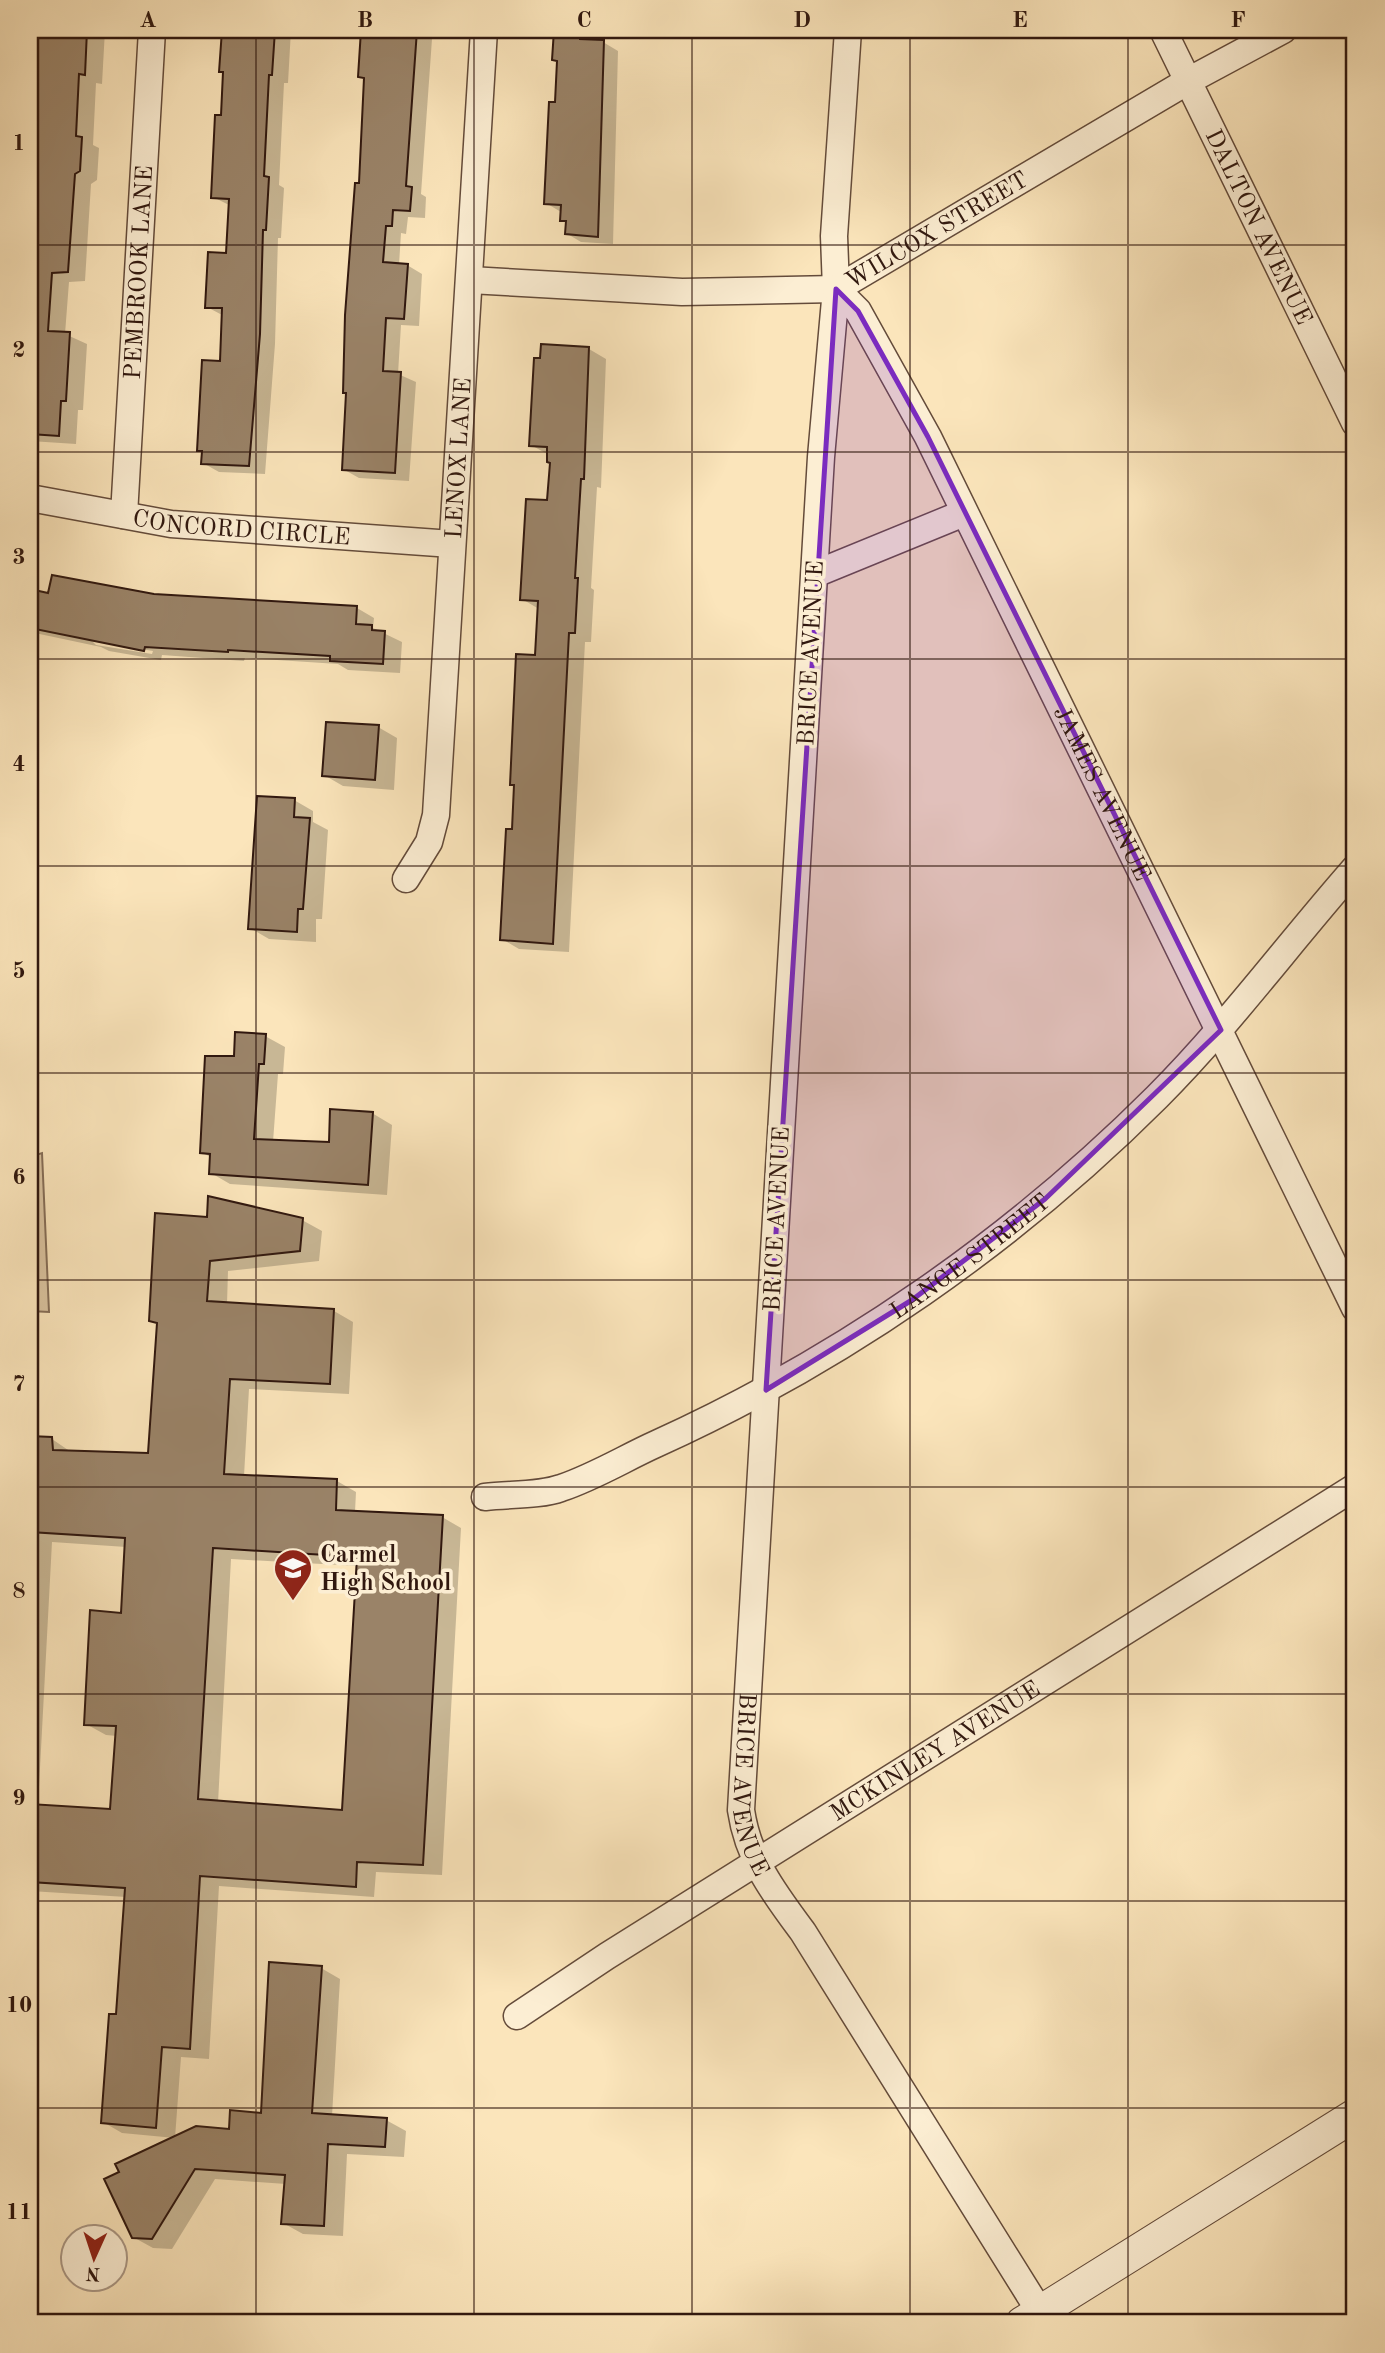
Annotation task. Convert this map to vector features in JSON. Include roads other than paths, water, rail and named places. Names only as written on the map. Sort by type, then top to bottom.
[{"type":"street","name":"PEMBROOK LANE","points":[[124,514],[152,30]]},
{"type":"street","name":"LENOX LANE","points":[[406,879],[429,842],[436,815],[484,30]]},
{"type":"street","name":"BRICE AVENUE","points":[[848,30],[834,236],[836,289],[815,574],[741,1810],[745,1840],[757,1863],[1036,2320]]},
{"type":"street","name":"DALTON AVENUE","points":[[1163,30],[1355,423]]},
{"type":"street","name":"WILCOX STREET","points":[[470,280],[682,292],[836,289],[1188,81],[1283,30]]},
{"type":"street","name":"JAMES AVENUE","points":[[836,289],[858,311],[928,437],[1355,1308]]},
{"type":"street","name":"CONCORD CIRCLE","points":[[30,498],[171,524],[452,544]]},
{"type":"street","points":[[815,574],[964,513]]},
{"type":"street","name":"LANGE STREET","points":[[485,1497],[559,1489],[713,1418],[766,1390],[912,1300],[1045,1199],[1155,1099],[1221,1030],[1288,944],[1355,868]]},
{"type":"street","name":"MCKINLEY AVENUE","points":[[517,2017],[607,1956],[1355,1487]]},
{"type":"street","points":[[1036,2320],[1355,2115]]},
{"type":"place","name":"Carmel High School","points":[[293,1602]]}]
